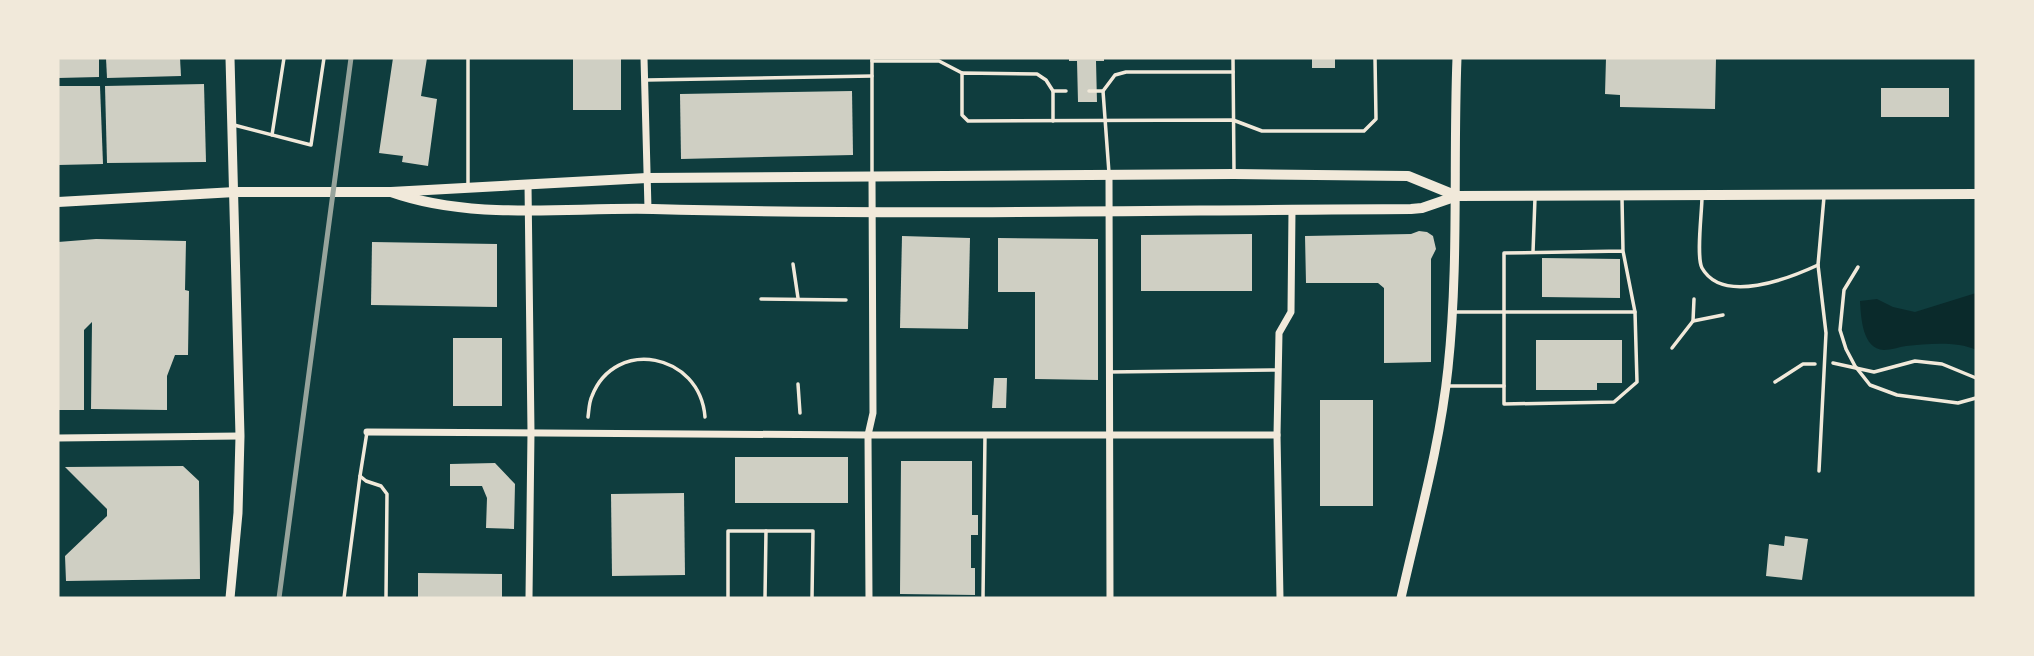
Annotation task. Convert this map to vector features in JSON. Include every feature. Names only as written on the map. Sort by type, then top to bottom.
[{"type":"main road","points":[[58,202],[235,192],[391,192],[647,178],[1234,174],[1408,176],[1457,196]]},
{"type":"main road","points":[[391,192],[419,202],[528,212],[648,209],[872,214],[1422,208],[1457,196],[1976,194]]},
{"type":"street","points":[[229,58],[240,436],[238,513],[230,598]]},
{"type":"street","points":[[644,58],[648,209]]},
{"type":"street","points":[[1401,598],[1441,425],[1446,386],[1453,312],[1457,196],[1457,58]]},
{"type":"street","points":[[1109,175],[1110,598]]},
{"type":"street","points":[[869,598],[868,435],[873,413],[872,176]]},
{"type":"street","points":[[528,184],[531,432],[529,598]]},
{"type":"street","points":[[1280,598],[1277,435],[1279,333],[1291,312],[1292,210]]},
{"type":"street","points":[[367,432],[1277,435]]},
{"type":"street","points":[[58,438],[240,436]]},
{"type":"lane","points":[[272,136],[284,58]]},
{"type":"lane","points":[[232,124],[311,145],[324,58]]},
{"type":"lane","points":[[468,58],[468,188]]},
{"type":"lane","points":[[1233,58],[1234,174]]},
{"type":"lane","points":[[962,73],[962,115],[968,121],[1233,120],[1262,131],[1364,131],[1376,119],[1375,58]]},
{"type":"lane","points":[[872,176],[872,59],[939,61],[962,73],[1037,74],[1046,80],[1053,91],[1053,121]]},
{"type":"lane","points":[[1109,175],[1103,91],[1115,75],[1126,72],[1233,72]]},
{"type":"lane","points":[[645,80],[872,76]]},
{"type":"lane","points":[[1053,91],[1066,91]]},
{"type":"lane","points":[[1089,91],[1103,91]]},
{"type":"lane","points":[[1819,471],[1826,333],[1818,265],[1824,194]]},
{"type":"lane","points":[[1533,252],[1535,195]]},
{"type":"lane","points":[[1622,195],[1623,251],[1635,312],[1637,382],[1614,402],[1504,404],[1504,253],[1623,251]]},
{"type":"lane","points":[[1702,195],[1699,248],[1702,268],[1720,284],[1742,288],[1797,275],[1818,265]]},
{"type":"lane","points":[[1453,312],[1635,312]]},
{"type":"lane","points":[[1110,372],[1278,370]]},
{"type":"lane","points":[[1446,386],[1504,386]]},
{"type":"lane","points":[[344,598],[367,432]]},
{"type":"lane","points":[[983,598],[985,435]]},
{"type":"lane","points":[[360,476],[382,486],[387,494],[386,598]]},
{"type":"lane","points":[[728,598],[728,531],[813,531],[812,598]]},
{"type":"lane","points":[[765,598],[766,531]]},
{"type":"path","points":[[793,264],[794,288],[798,298]]},
{"type":"path","points":[[1858,267],[1844,290],[1840,330],[1855,366],[1870,385],[1897,395],[1958,403],[1976,398]]},
{"type":"path","points":[[761,299],[846,300]]},
{"type":"path","points":[[1672,348],[1693,321],[1694,299]]},
{"type":"path","points":[[1693,321],[1723,315]]},
{"type":"path","points":[[588,417],[591,397],[598,384],[617,366],[647,359],[662,361],[691,380],[704,404],[705,417]]},
{"type":"path","points":[[1775,382],[1803,364],[1855,366],[1874,372],[1915,361],[1942,365],[1976,378]]},
{"type":"path","points":[[798,384],[800,414]]},
{"type":"water","points":[[1976,293],[1976,350],[1960,345],[1942,344],[1884,350],[1871,344],[1864,331],[1860,301],[1877,299],[1893,307],[1915,312]]},
{"type":"building","points":[[58,58],[99,58],[99,77],[58,78]]},
{"type":"building","points":[[106,58],[180,58],[181,76],[107,78]]},
{"type":"building","points":[[393,58],[427,58],[421,96],[437,99],[428,166],[402,162],[403,156],[379,153]]},
{"type":"building","points":[[573,58],[621,58],[621,110],[573,110]]},
{"type":"building","points":[[1069,58],[1104,58],[1104,61],[1096,61],[1097,102],[1078,102],[1077,61],[1069,61]]},
{"type":"building","points":[[1312,58],[1335,58],[1335,68],[1312,68]]},
{"type":"building","points":[[1606,58],[1716,58],[1715,109],[1620,107],[1620,95],[1605,94]]},
{"type":"building","points":[[204,84],[206,162],[107,163],[105,86]]},
{"type":"building","points":[[58,86],[100,86],[103,164],[58,165]]},
{"type":"building","points":[[1881,88],[1949,88],[1949,117],[1881,117]]},
{"type":"building","points":[[852,91],[853,155],[681,159],[680,94]]},
{"type":"building","points":[[1419,231],[1433,236],[1436,249],[1431,259],[1431,362],[1384,363],[1384,288],[1378,283],[1306,283],[1305,236],[1411,234]]},
{"type":"building","points":[[1252,234],[1252,291],[1141,291],[1141,235]]},
{"type":"building","points":[[902,236],[970,238],[968,329],[900,328]]},
{"type":"building","points":[[998,238],[1098,239],[1098,380],[1035,379],[1035,292],[998,292]]},
{"type":"building","points":[[96,239],[186,241],[185,290],[189,291],[188,355],[175,355],[167,376],[167,410],[91,409],[92,322],[84,330],[84,410],[58,410],[58,242]]},
{"type":"building","points":[[372,242],[497,244],[497,307],[371,305]]},
{"type":"building","points":[[1542,258],[1620,259],[1620,298],[1542,297]]},
{"type":"building","points":[[453,338],[502,338],[502,406],[453,406]]},
{"type":"building","points":[[1536,340],[1622,340],[1622,383],[1597,383],[1597,390],[1536,390]]},
{"type":"building","points":[[994,378],[1007,378],[1006,408],[992,408]]},
{"type":"building","points":[[1320,400],[1373,400],[1373,506],[1320,506]]},
{"type":"building","points":[[735,457],[848,457],[848,503],[735,503]]},
{"type":"building","points":[[901,461],[972,461],[972,515],[978,515],[978,535],[971,535],[971,568],[975,568],[975,595],[900,594]]},
{"type":"building","points":[[495,463],[515,484],[514,529],[486,528],[487,498],[482,486],[450,486],[450,464]]},
{"type":"building","points":[[183,466],[199,481],[200,579],[66,581],[65,556],[107,516],[107,509],[65,467]]},
{"type":"building","points":[[684,493],[685,575],[612,576],[611,494]]},
{"type":"building","points":[[1785,536],[1808,539],[1802,580],[1766,576],[1769,544],[1784,546]]},
{"type":"building","points":[[418,573],[502,574],[502,598],[418,598]]},
{"type":"railway","points":[[279,598],[351,58]]}]
